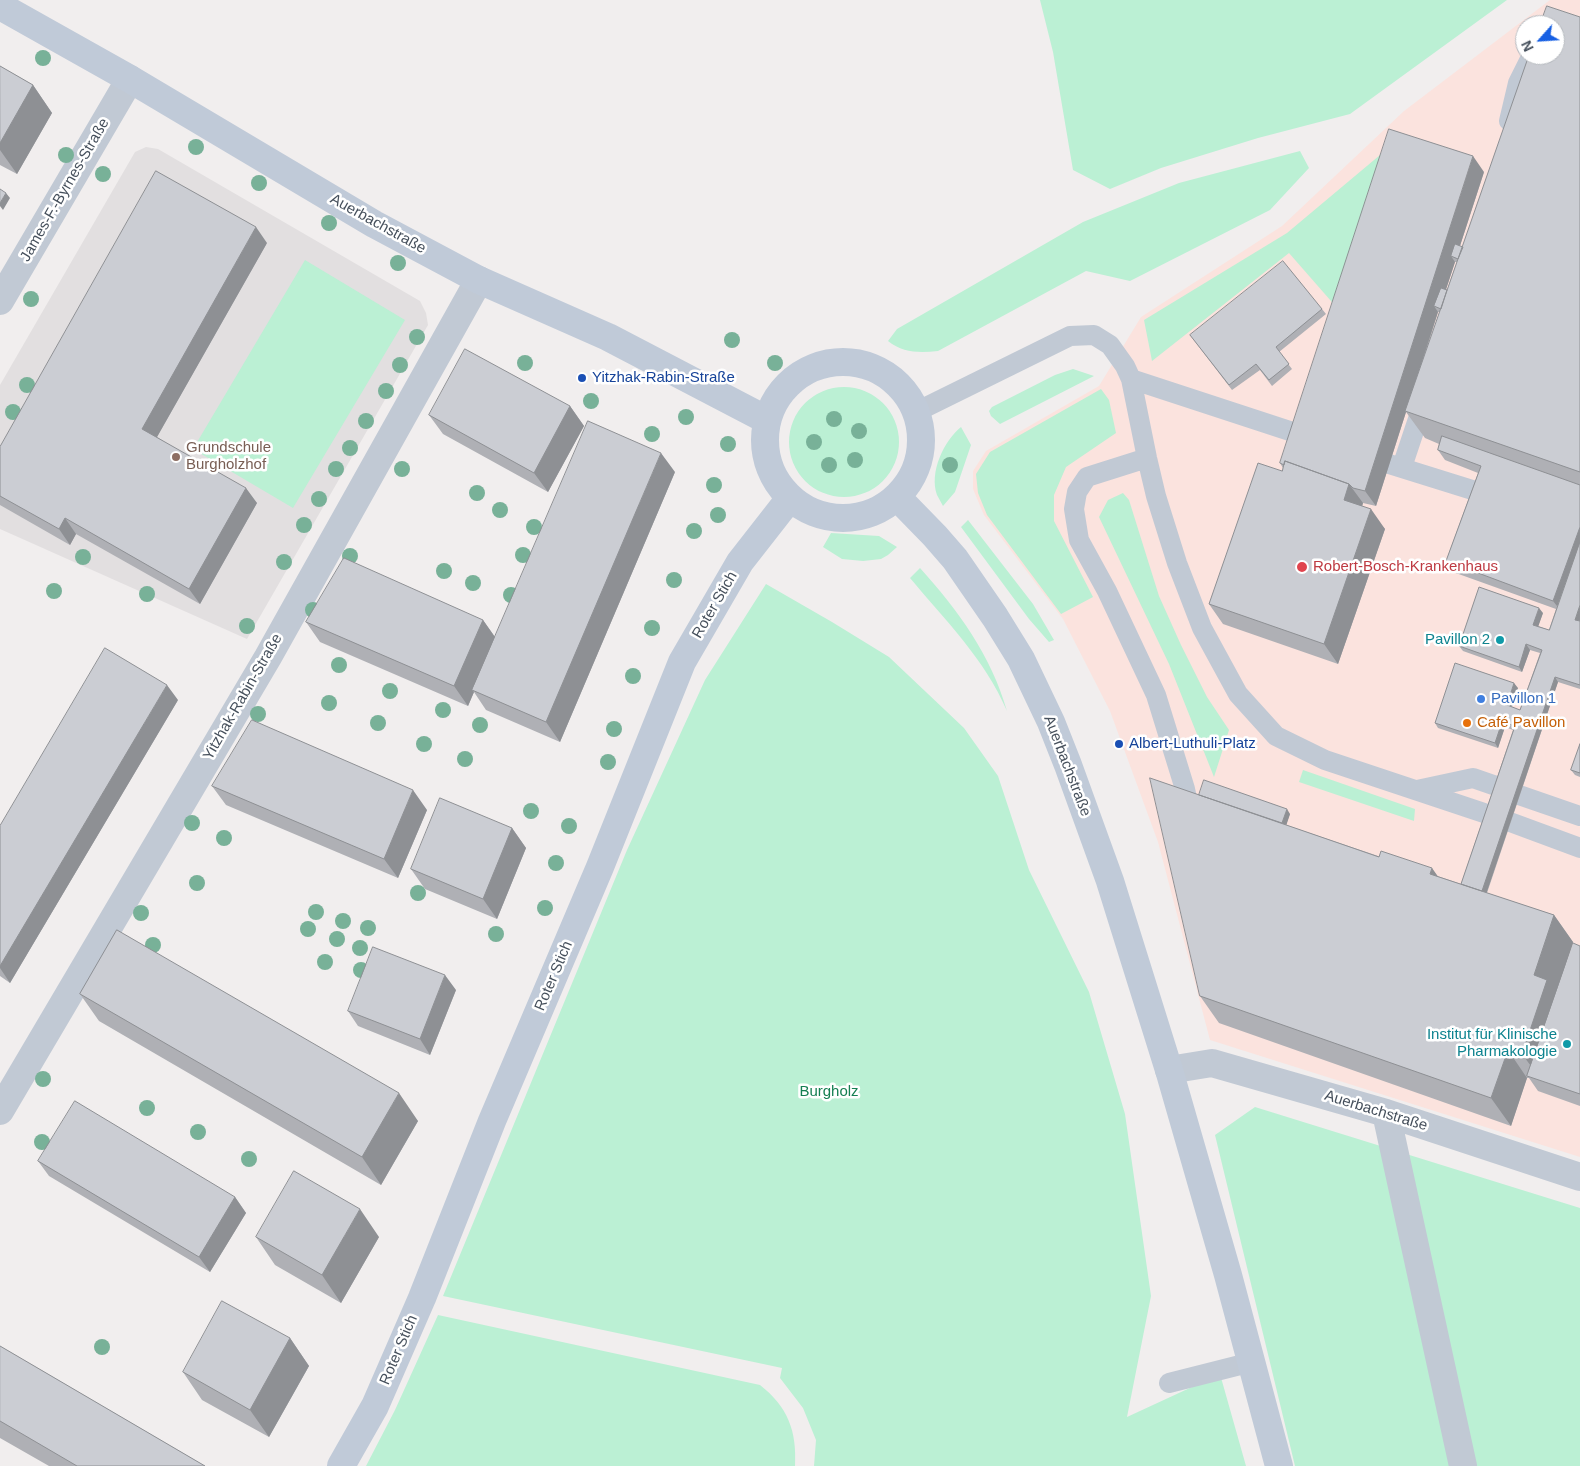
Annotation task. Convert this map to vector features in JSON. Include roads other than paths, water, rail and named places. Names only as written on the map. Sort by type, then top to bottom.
[{"type":"main road","name":"Auerbachstraße","points":[[0,6],[130,79],[374,224],[479,280],[608,338],[767,420]]},
{"type":"main road","points":[[839,361],[858,363],[877,369],[893,380],[907,394],[916,412],[921,434],[920,457],[911,479],[897,497],[878,510],[856,517],[834,518],[812,512],[790,498],[774,477],[765,449],[767,420],[774,402],[786,385],[801,373],[819,364],[839,361]]},
{"type":"main road","name":"Auerbachstraße","points":[[897,497],[955,559],[995,616],[1021,659],[1058,739],[1110,881],[1169,1070],[1228,1275],[1279,1466]]},
{"type":"main road","name":"Roter Stich","points":[[341,1466],[375,1406],[418,1307],[492,1121],[600,868],[682,662],[740,562],[790,498]]},
{"type":"street","name":"James-F.-Byrnes-Straße","points":[[0,301],[130,79]]},
{"type":"street","name":"Yitzhak-Rabin-Straße","points":[[0,1111],[268,657],[479,280]]},
{"type":"street","name":"Auerbachstraße","points":[[1169,1070],[1212,1063],[1386,1113],[1580,1177]]},
{"type":"street","points":[[1386,1113],[1464,1466]]},
{"type":"lane","points":[[1505,140],[1518,83],[1527,65]]},
{"type":"lane","points":[[916,412],[1070,336],[1094,335],[1110,345],[1126,366],[1131,379],[1146,458],[1177,563],[1202,628],[1238,694],[1276,736],[1325,760],[1490,815]]},
{"type":"lane","points":[[1131,379],[1305,436]]},
{"type":"lane","points":[[1431,382],[1396,465],[1482,493]]},
{"type":"lane","points":[[1146,458],[1087,477],[1077,492],[1074,509],[1080,540],[1107,591],[1156,695],[1185,789],[1190,812]]},
{"type":"lane","points":[[1415,790],[1473,778],[1499,788]]},
{"type":"lane","points":[[1519,794],[1580,816]]},
{"type":"lane","points":[[1510,822],[1580,848]]},
{"type":"lane","points":[[1169,1382],[1252,1362]]},
{"type":"place","name":"Yitzhak-Rabin-Straße","points":[[582,378]]},
{"type":"place","name":"Grundschule Burgholzhof","points":[[176,457]]},
{"type":"place","name":"Robert-Bosch-Krankenhaus","points":[[1302,567]]},
{"type":"place","name":"Pavillon 2","points":[[1500,640]]},
{"type":"place","name":"Pavillon 1","points":[[1481,699]]},
{"type":"place","name":"Café Pavillon","points":[[1467,723]]},
{"type":"place","name":"Albert-Luthuli-Platz","points":[[1119,744]]},
{"type":"place","name":"Institut für Klinische Pharmakologie","points":[[1567,1044]]},
{"type":"park label","name":"Burgholz","points":[[829,1092]]}]
